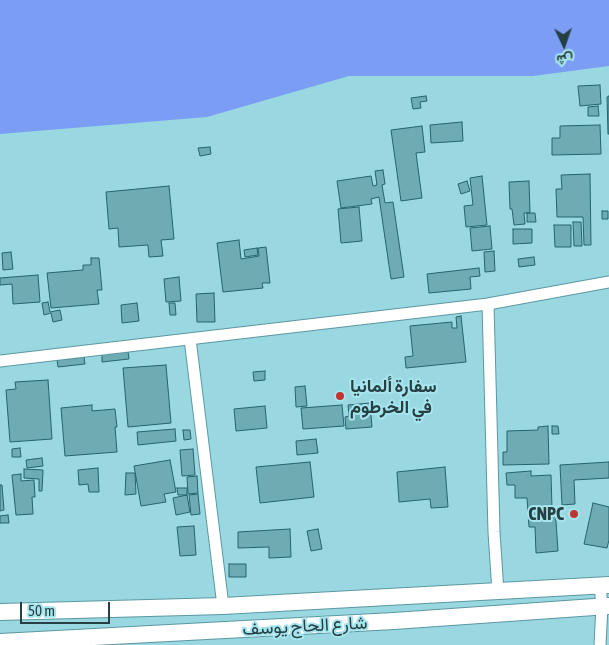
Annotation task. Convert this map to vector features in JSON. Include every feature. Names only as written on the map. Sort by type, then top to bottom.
[{"type":"main road","name":"شارع الحاج يوسف","points":[[0,612],[223,606],[605,586]]},
{"type":"main road","name":"شارع الحاج يوسف","points":[[0,642],[61,642],[605,606]]},
{"type":"street","points":[[0,361],[488,304],[609,282]]},
{"type":"street","points":[[488,304],[494,532],[498,592]]},
{"type":"street","points":[[190,339],[223,606]]},
{"type":"street","points":[[600,645],[605,606],[605,586]]},
{"type":"street","points":[[606,645],[609,640]]},
{"type":"water","points":[[0,0],[609,0],[609,66],[533,76],[349,76],[207,117],[0,134]]},
{"type":"building","points":[[600,85],[601,104],[580,106],[578,86]]},
{"type":"building","points":[[426,96],[427,101],[420,102],[421,108],[413,109],[411,98]]},
{"type":"building","points":[[609,96],[609,134],[608,134],[607,97]]},
{"type":"building","points":[[598,106],[599,116],[588,116],[588,107]]},
{"type":"building","points":[[462,122],[463,141],[431,143],[430,125]]},
{"type":"building","points":[[600,125],[601,154],[552,155],[552,138],[560,138],[560,126]]},
{"type":"building","points":[[422,126],[425,152],[416,153],[422,198],[401,201],[391,130]]},
{"type":"building","points":[[210,147],[211,154],[200,156],[198,148]]},
{"type":"building","points":[[383,170],[385,184],[382,185],[385,203],[393,202],[404,277],[391,279],[379,197],[371,199],[372,204],[341,208],[337,181],[371,176],[373,186],[377,185],[375,171]]},
{"type":"building","points":[[590,174],[591,245],[584,245],[583,217],[557,217],[556,189],[562,189],[561,175]]},
{"type":"building","points":[[482,176],[487,225],[466,227],[464,206],[473,205],[470,178]]},
{"type":"building","points":[[467,181],[470,191],[461,194],[458,184]]},
{"type":"building","points":[[529,181],[530,213],[524,213],[525,224],[514,225],[512,209],[510,209],[509,182]]},
{"type":"building","points":[[169,186],[174,239],[161,240],[163,256],[149,257],[148,245],[119,247],[118,228],[109,229],[106,192]]},
{"type":"building","points":[[359,207],[362,241],[341,243],[338,209]]},
{"type":"building","points":[[602,211],[608,211],[608,219],[602,219]]},
{"type":"building","points":[[527,213],[535,213],[536,222],[527,222]]},
{"type":"building","points":[[573,222],[581,222],[582,246],[574,246]]},
{"type":"building","points":[[554,225],[571,225],[571,247],[555,247]]},
{"type":"building","points":[[490,226],[492,249],[472,251],[470,228]]},
{"type":"building","points":[[513,229],[532,229],[532,243],[513,244]]},
{"type":"building","points":[[239,240],[241,259],[259,256],[258,248],[266,247],[270,283],[262,283],[263,288],[223,292],[217,243]]},
{"type":"building","points":[[257,248],[258,255],[245,257],[244,250]]},
{"type":"building","points":[[494,251],[495,271],[485,272],[484,252]]},
{"type":"building","points":[[11,252],[13,269],[3,270],[2,253]]},
{"type":"building","points":[[534,257],[535,265],[519,267],[518,259]]},
{"type":"building","points":[[91,258],[99,258],[102,290],[97,290],[99,304],[51,308],[47,273],[83,270],[83,265],[91,265]]},
{"type":"building","points":[[479,268],[480,276],[470,277],[471,289],[429,293],[427,274]]},
{"type":"building","points":[[38,275],[40,302],[13,304],[12,284],[0,285],[0,278]]},
{"type":"building","points":[[179,277],[181,301],[166,302],[164,279]]},
{"type":"building","points":[[214,293],[215,322],[197,322],[196,294]]},
{"type":"building","points":[[48,302],[50,312],[60,310],[62,320],[53,322],[51,313],[44,315],[42,303]]},
{"type":"building","points":[[137,303],[139,321],[122,323],[121,305]]},
{"type":"building","points":[[169,303],[175,303],[176,315],[170,315]]},
{"type":"building","points":[[461,316],[466,362],[406,368],[405,357],[413,356],[410,326],[452,322],[452,328],[457,328],[456,317]]},
{"type":"building","points":[[128,351],[129,359],[102,362],[102,354]]},
{"type":"building","points":[[84,357],[85,364],[58,367],[57,360]]},
{"type":"building","points":[[166,365],[171,423],[128,427],[123,368]]},
{"type":"building","points":[[265,371],[265,380],[254,381],[253,372]]},
{"type":"building","points":[[48,380],[52,439],[10,442],[6,390],[16,389],[15,382]]},
{"type":"building","points":[[305,386],[307,406],[296,407],[295,387]]},
{"type":"building","points":[[370,403],[372,427],[346,429],[345,417],[349,416],[348,405]]},
{"type":"building","points":[[92,405],[92,411],[115,409],[117,452],[65,456],[61,408]]},
{"type":"building","points":[[342,405],[344,426],[303,429],[301,408]]},
{"type":"building","points":[[265,406],[267,428],[236,431],[234,409]]},
{"type":"building","points":[[548,426],[549,464],[503,465],[503,452],[507,452],[507,431],[538,430],[538,427]]},
{"type":"building","points":[[552,426],[558,426],[559,434],[552,434]]},
{"type":"building","points":[[175,429],[176,441],[138,445],[137,432]]},
{"type":"building","points":[[183,430],[190,430],[191,439],[184,440]]},
{"type":"building","points":[[316,439],[318,453],[297,455],[296,441]]},
{"type":"building","points":[[20,448],[21,457],[12,457],[12,449]]},
{"type":"building","points":[[193,449],[195,475],[182,476],[180,450]]},
{"type":"building","points":[[42,458],[43,466],[27,468],[26,460]]},
{"type":"building","points":[[170,460],[176,492],[164,494],[166,502],[141,506],[134,466]]},
{"type":"building","points":[[310,462],[314,497],[260,503],[256,467]]},
{"type":"building","points":[[609,462],[609,478],[574,480],[575,504],[562,505],[560,465]]},
{"type":"building","points":[[445,467],[448,507],[431,508],[430,499],[399,502],[397,472]]},
{"type":"building","points":[[98,468],[99,492],[89,492],[88,484],[79,485],[78,470]]},
{"type":"building","points":[[24,469],[43,470],[42,491],[39,491],[39,479],[24,478]]},
{"type":"building","points":[[531,471],[531,476],[551,475],[552,508],[555,507],[558,551],[536,553],[535,527],[529,527],[527,498],[515,498],[515,485],[507,485],[506,473]]},
{"type":"building","points":[[126,473],[135,473],[136,494],[125,495]]},
{"type":"building","points":[[21,474],[21,481],[34,480],[33,514],[16,515],[12,475]]},
{"type":"building","points":[[197,476],[198,493],[188,494],[187,477]]},
{"type":"building","points":[[0,485],[2,485],[4,510],[0,511]]},
{"type":"building","points":[[177,488],[187,488],[187,495],[178,495]]},
{"type":"building","points":[[198,494],[200,514],[191,515],[189,495]]},
{"type":"building","points":[[187,495],[190,512],[176,515],[173,498]]},
{"type":"building","points":[[593,503],[609,507],[609,540],[607,548],[584,544]]},
{"type":"building","points":[[8,515],[9,523],[0,523],[0,516]]},
{"type":"building","points":[[194,526],[196,555],[180,556],[177,527]]},
{"type":"building","points":[[290,529],[291,557],[269,558],[269,547],[238,548],[238,532]]},
{"type":"building","points":[[318,529],[322,549],[311,551],[307,531]]},
{"type":"building","points":[[229,564],[246,564],[246,577],[229,577]]},
{"type":"place","name":"سفارة ألمانيا في الخرطوم","points":[[340,396]]},
{"type":"place","name":"CNPC","points":[[574,514]]}]
